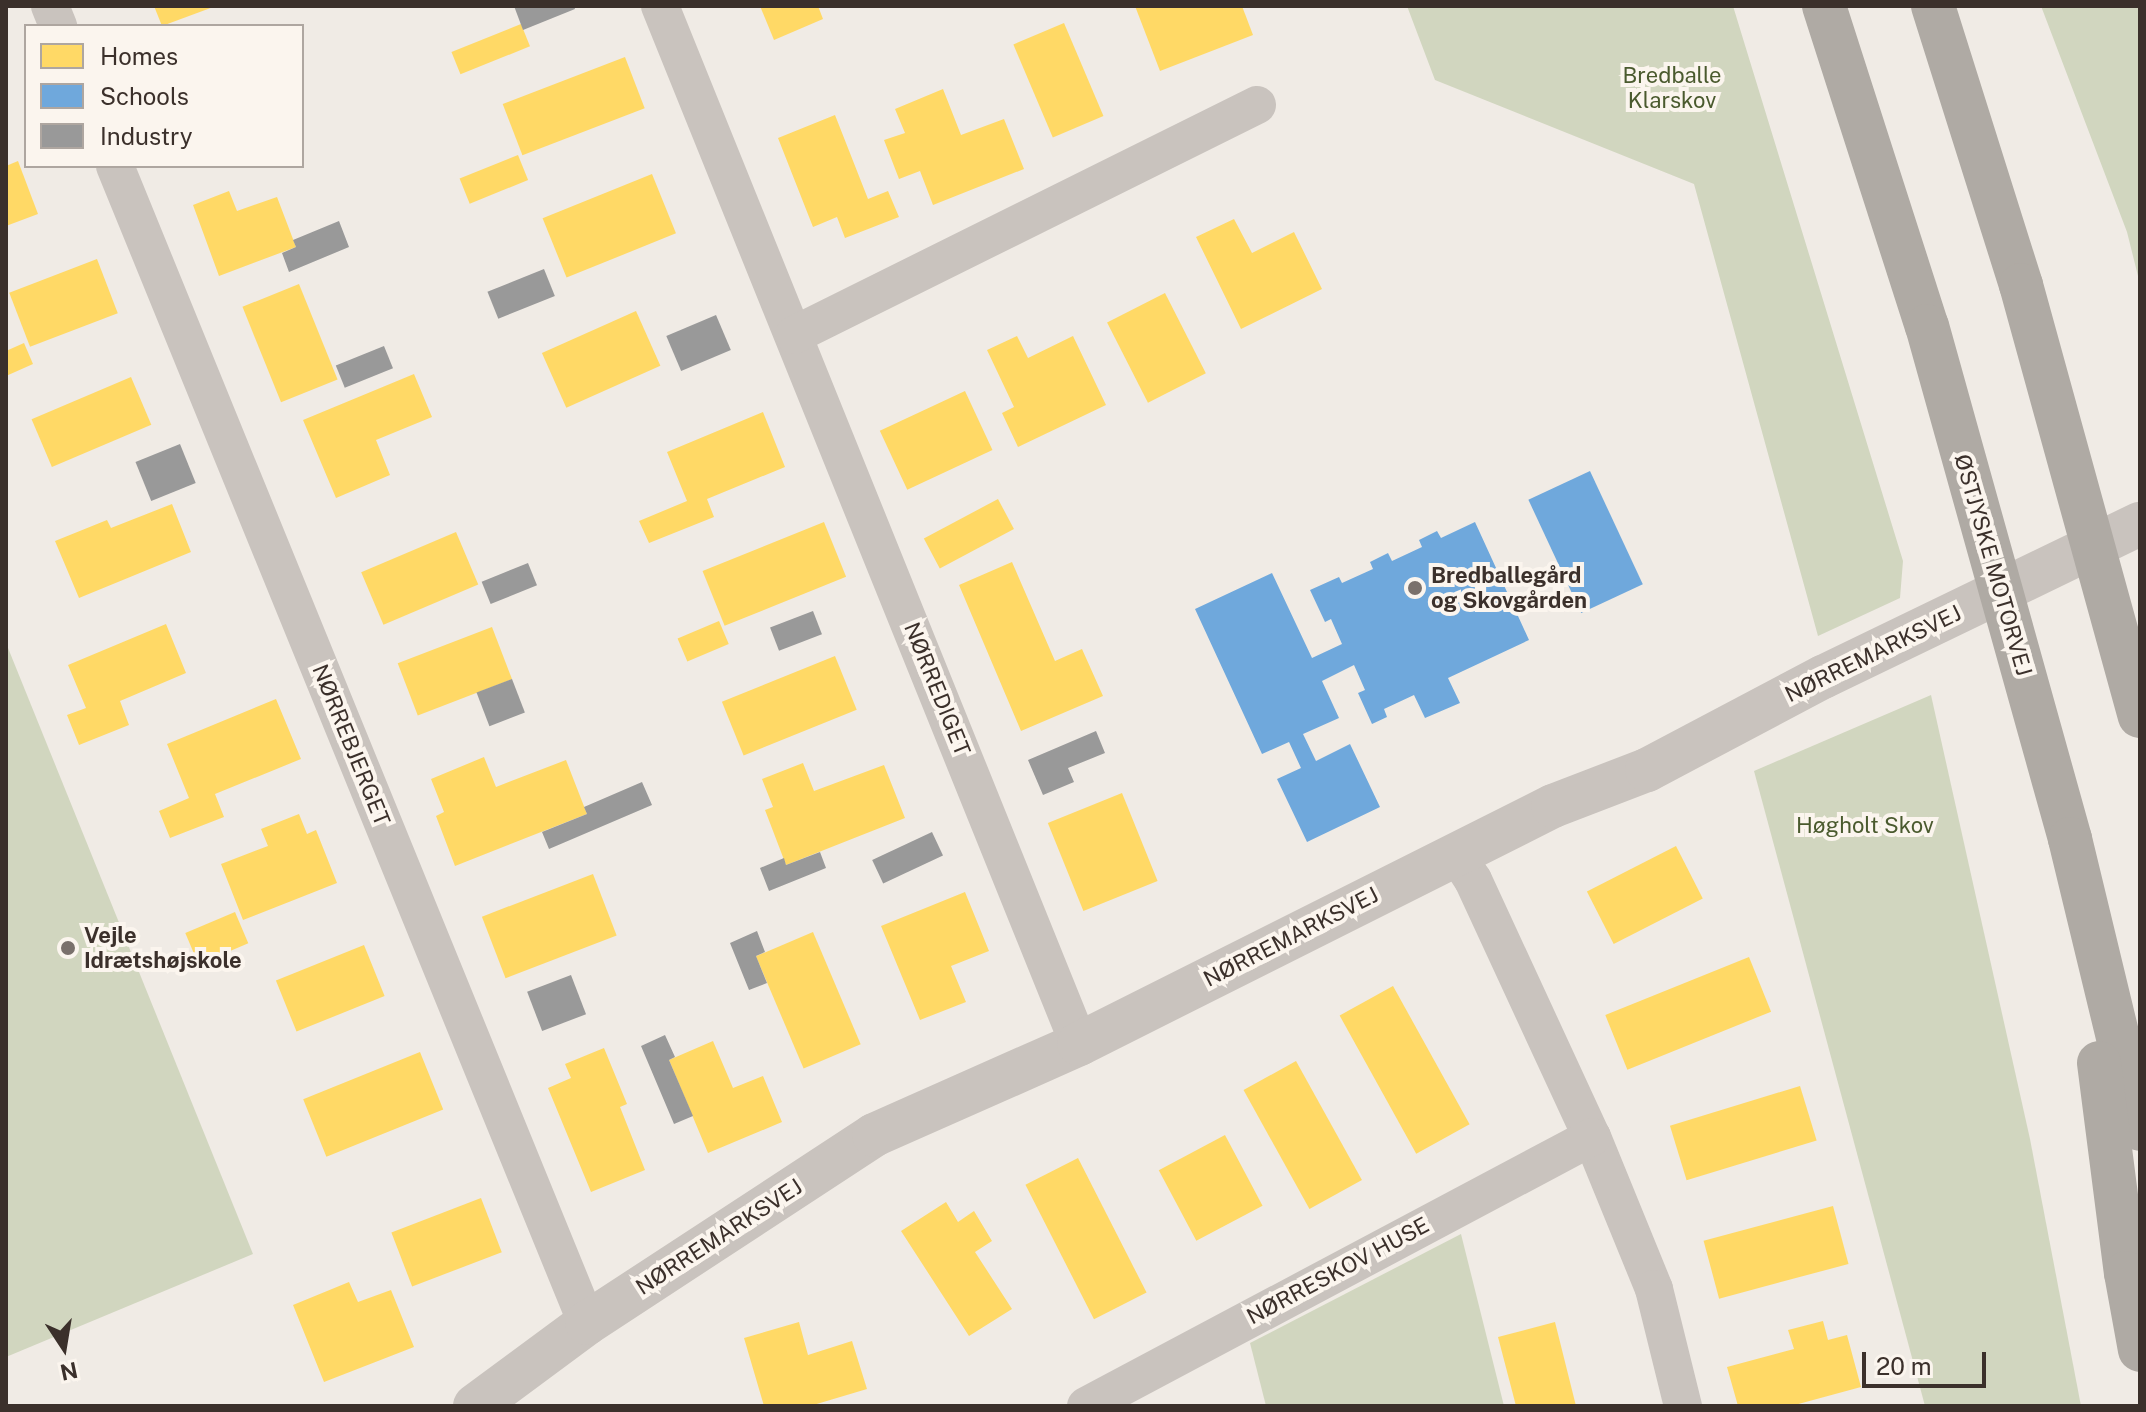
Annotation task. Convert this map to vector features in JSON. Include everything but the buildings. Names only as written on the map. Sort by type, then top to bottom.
[{"type":"highway","name":"ØSTJYSKE MOTORVEJ","points":[[1824,6],[1927,326],[2070,839],[2140,1129]]},
{"type":"highway","points":[[1933,6],[2021,285],[2140,716]]},
{"type":"highway","points":[[2070,839],[2126,1273],[2140,1350]]},
{"type":"street","name":"NØRREDIGET","points":[[660,6],[1079,1044]]},
{"type":"street","points":[[794,335],[1257,105]]},
{"type":"street","name":"NØRREBJERGET","points":[[116,168],[587,1323]]},
{"type":"street","name":"NØRREMARKSVEJ","points":[[475,1406],[587,1323],[874,1135],[1079,1044],[1553,806],[1647,770],[1823,677],[2140,524]]},
{"type":"street","points":[[1456,854],[1473,880],[1592,1137],[1654,1289],[1683,1406]]},
{"type":"street","name":"NØRRESKOV HUSE","points":[[1086,1406],[1592,1137]]},
{"type":"green space","name":"Bredballe Klarskov","points":[[1407,6],[1733,6],[1903,561],[1900,598],[1818,636],[1694,184],[1435,80]]},
{"type":"green space","points":[[2041,6],[2140,6],[2140,284],[2127,232]]},
{"type":"green space","name":"Vejle Idrætshøjskole","points":[[6,643],[253,1254],[6,1357]]},
{"type":"green space","name":"Høgholt Skov","points":[[1931,695],[2030,1139],[2081,1406],[1925,1406],[1754,771]]},
{"type":"green space","points":[[1461,1234],[1504,1406],[1266,1406],[1250,1343]]},
{"type":"place","name":"Bredballegård og Skovgården","points":[[1415,588]]},
{"type":"place","name":"Vejle Idrætshøjskole","points":[[68,948]]}]
